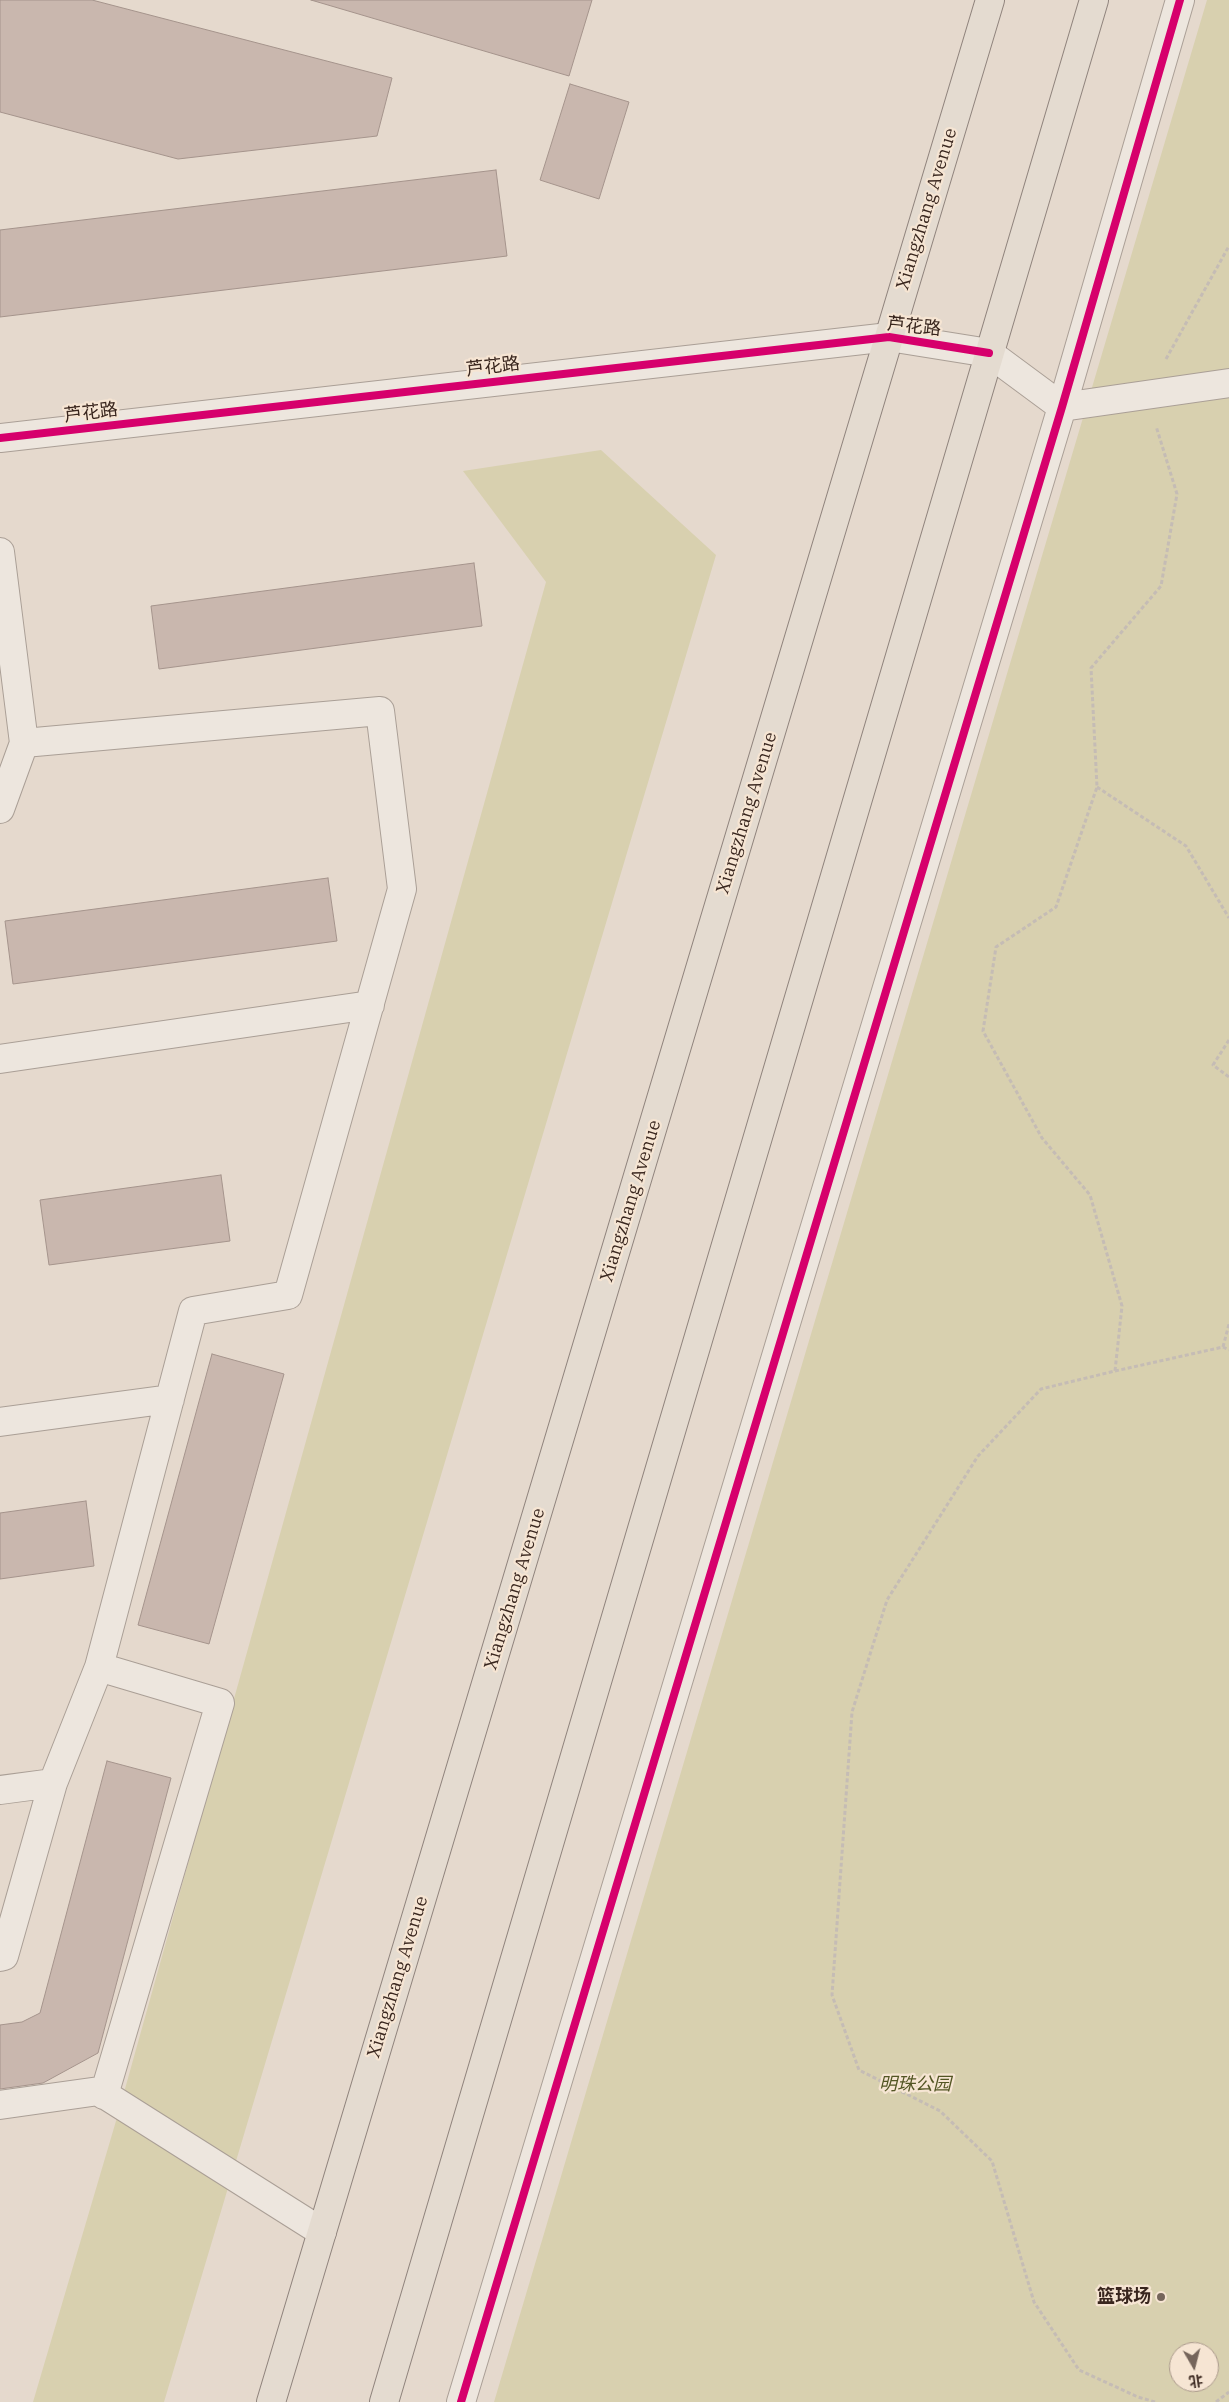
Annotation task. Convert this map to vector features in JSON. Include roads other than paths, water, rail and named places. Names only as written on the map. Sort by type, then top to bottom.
[{"type":"main road","name":"Xiangzhang Avenue","points":[[271,2402],[990,0]]},
{"type":"main road","points":[[384,2402],[1094,0]]},
{"type":"street","points":[[461,2402],[1062,407],[1180,0]]},
{"type":"street","name":"芦花路","points":[[0,438],[889,337],[989,353]]},
{"type":"street","points":[[989,353],[1062,407],[1229,383]]},
{"type":"street","points":[[0,552],[24,743],[0,809]]},
{"type":"street","points":[[0,1957],[4,1956],[53,1783],[99,1666],[193,1311],[288,1295],[402,889],[380,711],[24,743]]},
{"type":"street","points":[[0,1060],[370,1005]]},
{"type":"street","points":[[0,1422],[170,1399]]},
{"type":"street","points":[[99,1666],[220,1703],[104,2095]]},
{"type":"street","points":[[0,1790],[53,1783]]},
{"type":"street","points":[[0,2105],[98,2092],[322,2232]]},
{"type":"place","name":"篮球场","points":[[1161,2297]]},
{"type":"park label","name":"明珠公园","points":[[915,2085]]}]
